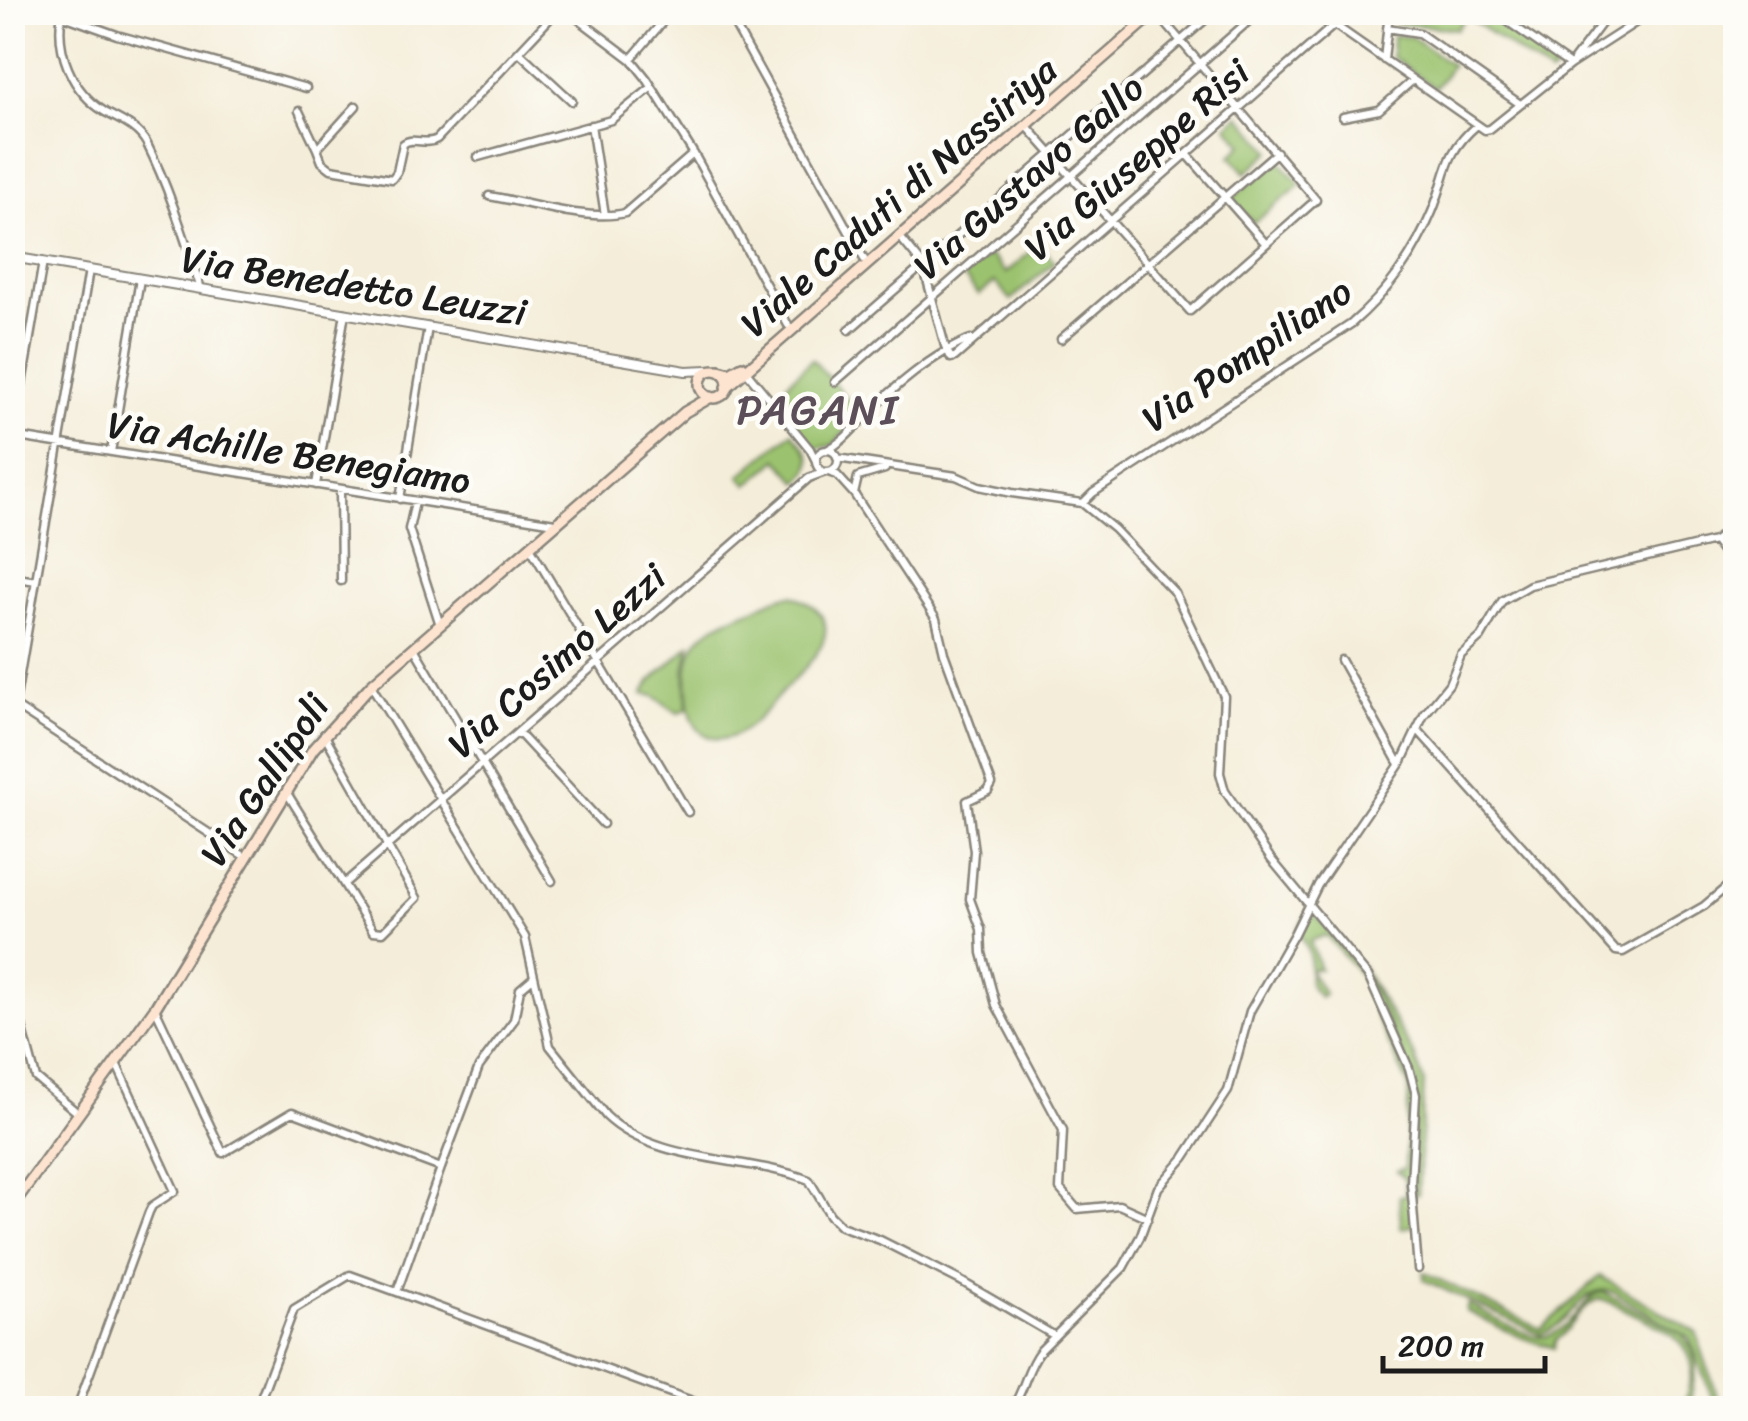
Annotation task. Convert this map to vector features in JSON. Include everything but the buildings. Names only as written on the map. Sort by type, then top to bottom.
[{"type":"main road","name":"Viale Caduti di Nassiriya","points":[[714,370],[738,369],[1147,12]]},
{"type":"main road","name":"Viale Caduti di Nassiriya","points":[[727,387],[1156,12]]},
{"type":"main road","name":"Via Gallipoli","points":[[12,1206],[154,1008],[324,734],[371,684],[684,412],[697,398],[700,384],[714,370]]},
{"type":"main road","points":[[714,370],[726,377],[727,387]]},
{"type":"main road","points":[[700,384],[711,397]]},
{"type":"main road","name":"Via Gallipoli","points":[[684,412],[722,395],[727,387]]},
{"type":"street","points":[[299,111],[322,162],[331,169],[392,179],[403,144],[437,139],[556,12]]},
{"type":"street","points":[[569,12],[631,59],[652,87],[694,154],[788,325]]},
{"type":"street","points":[[631,59],[670,12]]},
{"type":"street","points":[[1026,125],[1190,311],[1314,203],[1315,195],[1156,12]]},
{"type":"street","points":[[848,330],[1214,12]]},
{"type":"street","name":"Via Gustavo Gallo","points":[[835,382],[1259,12]]},
{"type":"street","points":[[1316,12],[1477,125]]},
{"type":"street","points":[[1384,60],[1388,12]]},
{"type":"street","points":[[1494,12],[1570,65]]},
{"type":"street","name":"Via Pompiliano","points":[[1570,65],[1610,12]]},
{"type":"street","name":"Via Pompiliano","points":[[1082,503],[1092,492],[1352,324],[1391,285],[1413,252],[1434,208],[1457,143],[1477,125],[1490,129],[1570,65],[1652,12]]},
{"type":"street","points":[[201,289],[172,200],[146,142],[127,123],[88,98],[63,60],[62,14],[117,34],[306,88]]},
{"type":"street","points":[[733,22],[864,259]]},
{"type":"street","name":"Via Giuseppe Risi","points":[[946,348],[951,358],[961,353],[1334,25]]},
{"type":"street","points":[[1387,28],[1418,33],[1520,104]]},
{"type":"street","points":[[518,52],[572,101]]},
{"type":"street","points":[[1343,117],[1379,110],[1413,80]]},
{"type":"street","points":[[478,157],[611,120],[652,87]]},
{"type":"street","points":[[317,149],[356,106]]},
{"type":"street","points":[[591,125],[606,215]]},
{"type":"street","points":[[1061,339],[1277,152]]},
{"type":"street","points":[[489,196],[606,215],[625,213],[694,154]]},
{"type":"street","points":[[1188,154],[1266,244]]},
{"type":"street","points":[[899,236],[923,265],[946,348]]},
{"type":"street","name":"Via Benedetto Leuzzi","points":[[12,258],[686,372],[714,370]]},
{"type":"street","points":[[13,438],[42,262]]},
{"type":"street","points":[[12,721],[89,270]]},
{"type":"street","points":[[112,452],[140,278]]},
{"type":"street","points":[[316,486],[345,313]]},
{"type":"street","points":[[400,500],[428,326]]},
{"type":"street","name":"Via Giuseppe Risi","points":[[817,459],[946,348],[976,337]]},
{"type":"street","points":[[745,370],[826,472],[840,479],[854,494],[936,619],[944,654],[992,784],[967,801],[974,850],[970,899],[980,922],[982,953],[996,1005],[1062,1130],[1060,1189],[1077,1209],[1119,1205],[1148,1218]]},
{"type":"street","name":"Via Benedetto Leuzzi","points":[[686,372],[700,384]]},
{"type":"street","name":"Via Achille Benegiamo","points":[[13,438],[557,524]]},
{"type":"street","name":"Via Giuseppe Risi","points":[[836,460],[842,441]]},
{"type":"street","points":[[828,450],[836,460]]},
{"type":"street","name":"Via Cosimo Lezzi","points":[[804,482],[817,459]]},
{"type":"street","name":"Via Cosimo Lezzi","points":[[346,882],[804,482],[826,472],[836,460],[852,461]]},
{"type":"street","points":[[840,479],[842,468],[852,461],[956,476],[1012,493],[1082,503],[1114,529],[1175,593],[1224,696],[1221,781],[1234,808],[1368,976],[1415,1085],[1411,1184],[1418,1270]]},
{"type":"street","points":[[854,494],[858,478],[891,468]]},
{"type":"street","points":[[340,490],[341,582]]},
{"type":"street","points":[[415,502],[409,529],[440,626]]},
{"type":"street","points":[[1012,1408],[1023,1392],[1032,1361],[1122,1270],[1158,1188],[1221,1104],[1234,1075],[1250,1011],[1318,885],[1399,765],[1432,704],[1449,684],[1461,656],[1481,636],[1510,594],[1714,541],[1736,524]]},
{"type":"street","points":[[1714,541],[1735,564]]},
{"type":"street","points":[[530,547],[688,812]]},
{"type":"street","points":[[12,577],[36,581]]},
{"type":"street","points":[[12,643],[25,645]]},
{"type":"street","points":[[414,648],[552,881]]},
{"type":"street","points":[[1341,660],[1399,765]]},
{"type":"street","points":[[371,684],[526,938],[550,1046],[616,1125],[676,1149],[809,1180],[830,1216],[841,1226],[880,1240],[959,1280],[1055,1336]]},
{"type":"street","points":[[15,706],[247,858]]},
{"type":"street","points":[[1417,729],[1616,951],[1623,952],[1704,906],[1736,878]]},
{"type":"street","points":[[518,732],[604,824]]},
{"type":"street","points":[[286,792],[378,934],[384,932],[417,898],[324,734]]},
{"type":"street","points":[[1285,876],[1304,888],[1318,885]]},
{"type":"street","points":[[397,1292],[479,1067],[514,1020],[520,989],[529,978],[534,978]]},
{"type":"street","points":[[12,990],[36,1078],[79,1114]]},
{"type":"street","points":[[154,1008],[223,1153],[292,1112],[441,1168]]},
{"type":"street","points":[[77,1408],[152,1206],[174,1191],[116,1062]]},
{"type":"street","points":[[257,1408],[294,1309],[350,1276],[711,1408]]},
{"type":"green space","points":[[1395,13],[1484,13],[1561,66],[1550,75],[1466,16],[1457,29],[1394,23]]},
{"type":"green space","points":[[1393,35],[1412,37],[1452,65],[1435,88],[1392,57]]},
{"type":"green space","points":[[1240,115],[1271,151],[1246,173],[1231,156],[1243,144],[1227,126]]},
{"type":"green space","points":[[1277,158],[1301,185],[1253,223],[1231,199]]},
{"type":"green space","points":[[1039,244],[1055,262],[1011,300],[995,282],[979,295],[963,276],[989,254],[1006,273]]},
{"type":"green space","points":[[812,359],[861,414],[833,445],[814,449],[772,398]]},
{"type":"green space","points":[[792,432],[809,457],[805,475],[798,482],[778,459],[748,485],[740,476]]},
{"type":"green space","points":[[792,595],[822,616],[825,628],[817,653],[744,730],[724,739],[705,735],[692,717],[687,675],[699,638],[719,624]]},
{"type":"green space","points":[[690,645],[685,670],[687,709],[678,713],[654,696],[643,694],[651,681]]},
{"type":"green space","points":[[1310,908],[1355,961],[1373,990],[1414,1088],[1413,1226],[1401,1228],[1399,1196],[1406,1195],[1405,1179],[1397,1171],[1405,1168],[1409,1086],[1362,977],[1326,935],[1310,941],[1320,969],[1311,973],[1324,994],[1320,997],[1312,987],[1308,953],[1297,931]]},
{"type":"green space","points":[[1360,963],[1414,1055],[1424,1082],[1418,1194],[1413,1194],[1416,1082]]},
{"type":"green space","points":[[1424,1272],[1541,1329],[1600,1276],[1696,1332],[1721,1408],[1716,1408],[1689,1337],[1613,1292],[1592,1293],[1559,1324],[1540,1334],[1424,1280]]},
{"type":"green space","points":[[1603,1292],[1683,1335],[1696,1366],[1692,1408],[1686,1408],[1692,1369],[1683,1345],[1671,1334],[1613,1304],[1600,1299],[1588,1305],[1555,1341],[1554,1348],[1520,1337],[1466,1311],[1468,1304],[1519,1331],[1548,1336],[1567,1324],[1595,1294]]},
{"type":"district","name":"PAGANI","points":[[818,410]]}]
